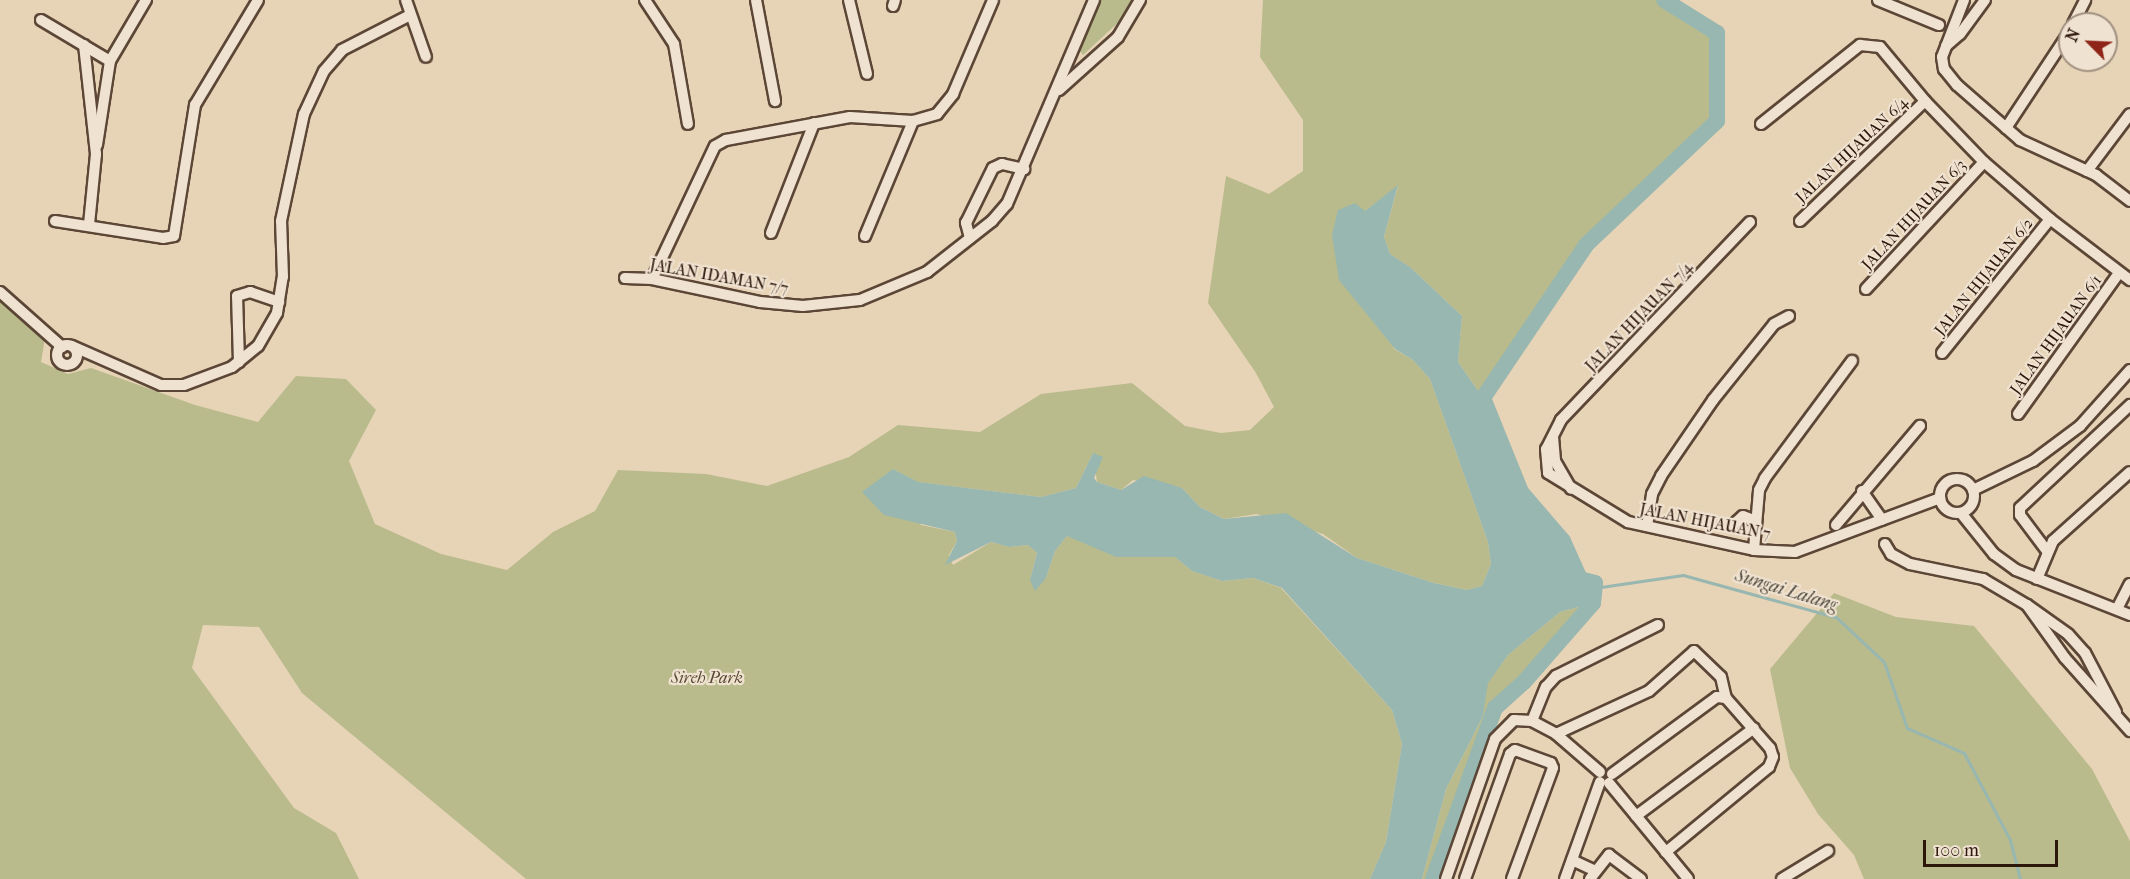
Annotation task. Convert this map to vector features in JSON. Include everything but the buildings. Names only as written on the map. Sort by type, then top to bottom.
[{"type":"street","points":[[89,224],[96,154],[110,61],[146,0]]},
{"type":"street","points":[[55,220],[163,238],[174,236],[195,105],[258,0]]},
{"type":"street","points":[[406,0],[426,57]]},
{"type":"street","points":[[645,0],[674,44],[688,123]]},
{"type":"street","points":[[756,0],[775,101]]},
{"type":"street","points":[[849,0],[867,74]]},
{"type":"street","points":[[652,279],[705,163],[720,143],[859,116],[913,121],[932,117],[946,105],[993,0]]},
{"type":"street","name":"JALAN IDAMAN 7/7","points":[[625,278],[652,279],[772,304],[827,305],[861,300],[910,282],[970,238],[1007,204],[1058,91],[1095,0]]},
{"type":"street","name":"JALAN IDAMAN 7/7","points":[[1058,91],[1089,65],[1128,25],[1140,0]]},
{"type":"street","points":[[1878,0],[1939,26]]},
{"type":"street","points":[[1964,0],[1944,48],[1944,69],[2006,128],[2034,148],[2087,171],[2130,201]]},
{"type":"street","points":[[1944,48],[1960,34],[1985,0]]},
{"type":"street","points":[[67,347],[161,385],[184,385],[208,379],[239,362],[269,331],[279,302],[283,277],[282,221],[290,168],[309,103],[324,71],[342,50],[410,15]]},
{"type":"street","points":[[41,20],[110,61]]},
{"type":"street","points":[[1761,124],[1860,45],[1869,43],[1887,52],[1925,101],[1984,162],[2050,219],[2130,280]]},
{"type":"street","points":[[84,45],[96,154]]},
{"type":"street","points":[[2006,128],[2058,49]]},
{"type":"street","points":[[1073,54],[1089,65]]},
{"type":"street","name":"JALAN HIJAUAN 6/4","points":[[1800,221],[1925,101]]},
{"type":"street","points":[[2087,171],[2130,114]]},
{"type":"street","points":[[865,236],[913,121]]},
{"type":"street","points":[[771,233],[814,123]]},
{"type":"street","name":"JALAN HIJAUAN 6/3","points":[[1866,289],[1984,162]]},
{"type":"street","points":[[970,238],[966,223],[993,168],[1002,164],[1024,169]]},
{"type":"street","name":"JALAN HIJAUAN 6/2","points":[[1942,353],[2050,219]]},
{"type":"street","name":"JALAN HIJAUAN 7/4","points":[[1552,441],[1576,404],[1750,222]]},
{"type":"street","name":"JALAN HIJAUAN 6/1","points":[[2018,414],[2119,273]]},
{"type":"street","points":[[0,292],[77,355],[70,365]]},
{"type":"street","points":[[239,362],[237,296],[250,292],[279,302]]},
{"type":"street","points":[[1647,526],[1652,494],[1661,476],[1713,400],[1774,324],[1789,316]]},
{"type":"street","points":[[67,347],[59,361],[70,365],[102,360]]},
{"type":"street","points":[[1754,550],[1756,521],[1765,478],[1851,361]]},
{"type":"street","points":[[1973,490],[2033,461],[2080,426],[2130,370]]},
{"type":"street","points":[[2047,552],[2020,515],[2020,508],[2130,405]]},
{"type":"street","points":[[1836,525],[1862,491],[1920,426]]},
{"type":"street","name":"JALAN HIJAUAN 7","points":[[1552,441],[1544,456],[1548,473],[1617,517],[1754,550],[1795,552],[1812,549],[1940,498]]},
{"type":"street","points":[[2037,579],[2053,541],[2130,472]]},
{"type":"street","points":[[1961,513],[1972,504],[1973,490],[1963,480],[1953,480],[1942,488],[1940,498],[1947,510],[1961,513],[1994,554],[2037,579],[2130,615]]},
{"type":"street","points":[[1862,491],[1882,520]]},
{"type":"street","points":[[1733,525],[1743,516],[1756,521]]},
{"type":"street","points":[[1886,544],[1891,554],[1910,564],[1983,579],[2027,605],[2068,634],[2085,653],[2116,712]]},
{"type":"street","points":[[2118,609],[2130,584]]},
{"type":"street","points":[[2027,605],[2065,658],[2116,712],[2130,731]]},
{"type":"street","points":[[1532,721],[1546,687],[1556,676],[1658,626]]},
{"type":"street","points":[[1556,734],[1649,691],[1694,651],[1722,677],[1726,698],[1770,748],[1773,757],[1769,767],[1666,852]]},
{"type":"street","points":[[1565,879],[1605,778],[1717,697],[1726,698]]},
{"type":"street","points":[[1450,878],[1495,739],[1503,727],[1514,720],[1532,721],[1556,734],[1605,778],[1688,879]]},
{"type":"street","points":[[1636,816],[1754,728]]},
{"type":"street","points":[[1465,879],[1501,780],[1515,750],[1553,765],[1512,879]]},
{"type":"street","points":[[1483,774],[1501,780]]},
{"type":"street","points":[[1782,879],[1828,851]]},
{"type":"street","points":[[1572,860],[1593,875],[1609,855],[1641,879]]},
{"type":"green space","points":[[1100,0],[1132,0],[1122,19],[1083,55],[1078,48]]},
{"type":"green space","name":"Sireh Park","points":[[1263,0],[1664,0],[1717,33],[1717,121],[1587,244],[1483,398],[1458,362],[1462,316],[1410,267],[1390,254],[1384,237],[1398,186],[1365,211],[1394,349],[1413,360],[1430,379],[1488,542],[1491,564],[1482,586],[1467,590],[1434,583],[1357,558],[1323,534],[1257,514],[1224,519],[1200,507],[1182,488],[1133,480],[1121,490],[1097,482],[1093,453],[1076,488],[1041,497],[917,482],[893,469],[921,525],[955,532],[957,541],[949,555],[953,565],[991,542],[1009,547],[1028,545],[1037,553],[1030,580],[1046,578],[1055,551],[1067,536],[1148,556],[1175,557],[1192,571],[1222,581],[1253,578],[1281,588],[1392,710],[1402,744],[1386,842],[1370,879],[526,879],[302,693],[259,627],[203,625],[192,668],[294,808],[336,833],[359,879],[0,879],[0,297],[45,338],[41,362],[68,374],[91,368],[195,405],[258,422],[296,376],[346,379],[376,410],[349,461],[375,524],[441,554],[507,570],[553,532],[595,511],[618,470],[706,474],[767,486],[849,457],[898,425],[980,432],[1041,394],[1132,383],[1185,426],[1221,433],[1250,430],[1274,407],[1256,373],[1208,303],[1226,176],[1269,194],[1303,171],[1303,120],[1260,57]]},
{"type":"green space","points":[[1834,593],[1896,617],[1974,626],[2092,769],[2130,841],[2130,879],[1864,879],[1854,855],[1818,814],[1790,768],[1770,669]]},
{"type":"green space","points":[[1593,603],[1524,682],[1495,708],[1433,879],[1422,879],[1446,789],[1483,716],[1487,683],[1508,655],[1560,612]]},
{"type":"water","points":[[1398,185],[1384,237],[1390,254],[1410,267],[1462,316],[1458,362],[1483,398],[1521,492],[1563,541],[1580,579],[1595,583],[1593,603],[1560,612],[1508,655],[1488,683],[1483,716],[1446,789],[1422,879],[1370,879],[1386,842],[1402,744],[1392,710],[1282,588],[1253,578],[1222,581],[1192,571],[1175,557],[1116,557],[1067,536],[1055,551],[1046,578],[1035,591],[1030,580],[1037,553],[1028,545],[1009,547],[991,542],[945,565],[957,541],[955,532],[884,515],[862,492],[893,469],[918,482],[1041,497],[1076,488],[1093,453],[1103,457],[1094,478],[1097,482],[1121,490],[1144,476],[1182,488],[1200,507],[1224,519],[1286,513],[1357,558],[1434,583],[1467,590],[1482,586],[1491,564],[1488,542],[1430,379],[1413,360],[1395,349],[1339,280],[1332,235],[1338,210],[1355,203],[1365,211]]},
{"type":"waterway","points":[[1433,879],[1495,708],[1524,682],[1593,603],[1595,583],[1580,579],[1563,541],[1521,492],[1483,398],[1587,244],[1717,121],[1717,33],[1664,0]]},
{"type":"waterway","name":"Sungai Lalang","points":[[1594,588],[1683,575],[1836,617],[1884,662],[1907,728],[1964,753],[2010,840],[2020,879]]}]
